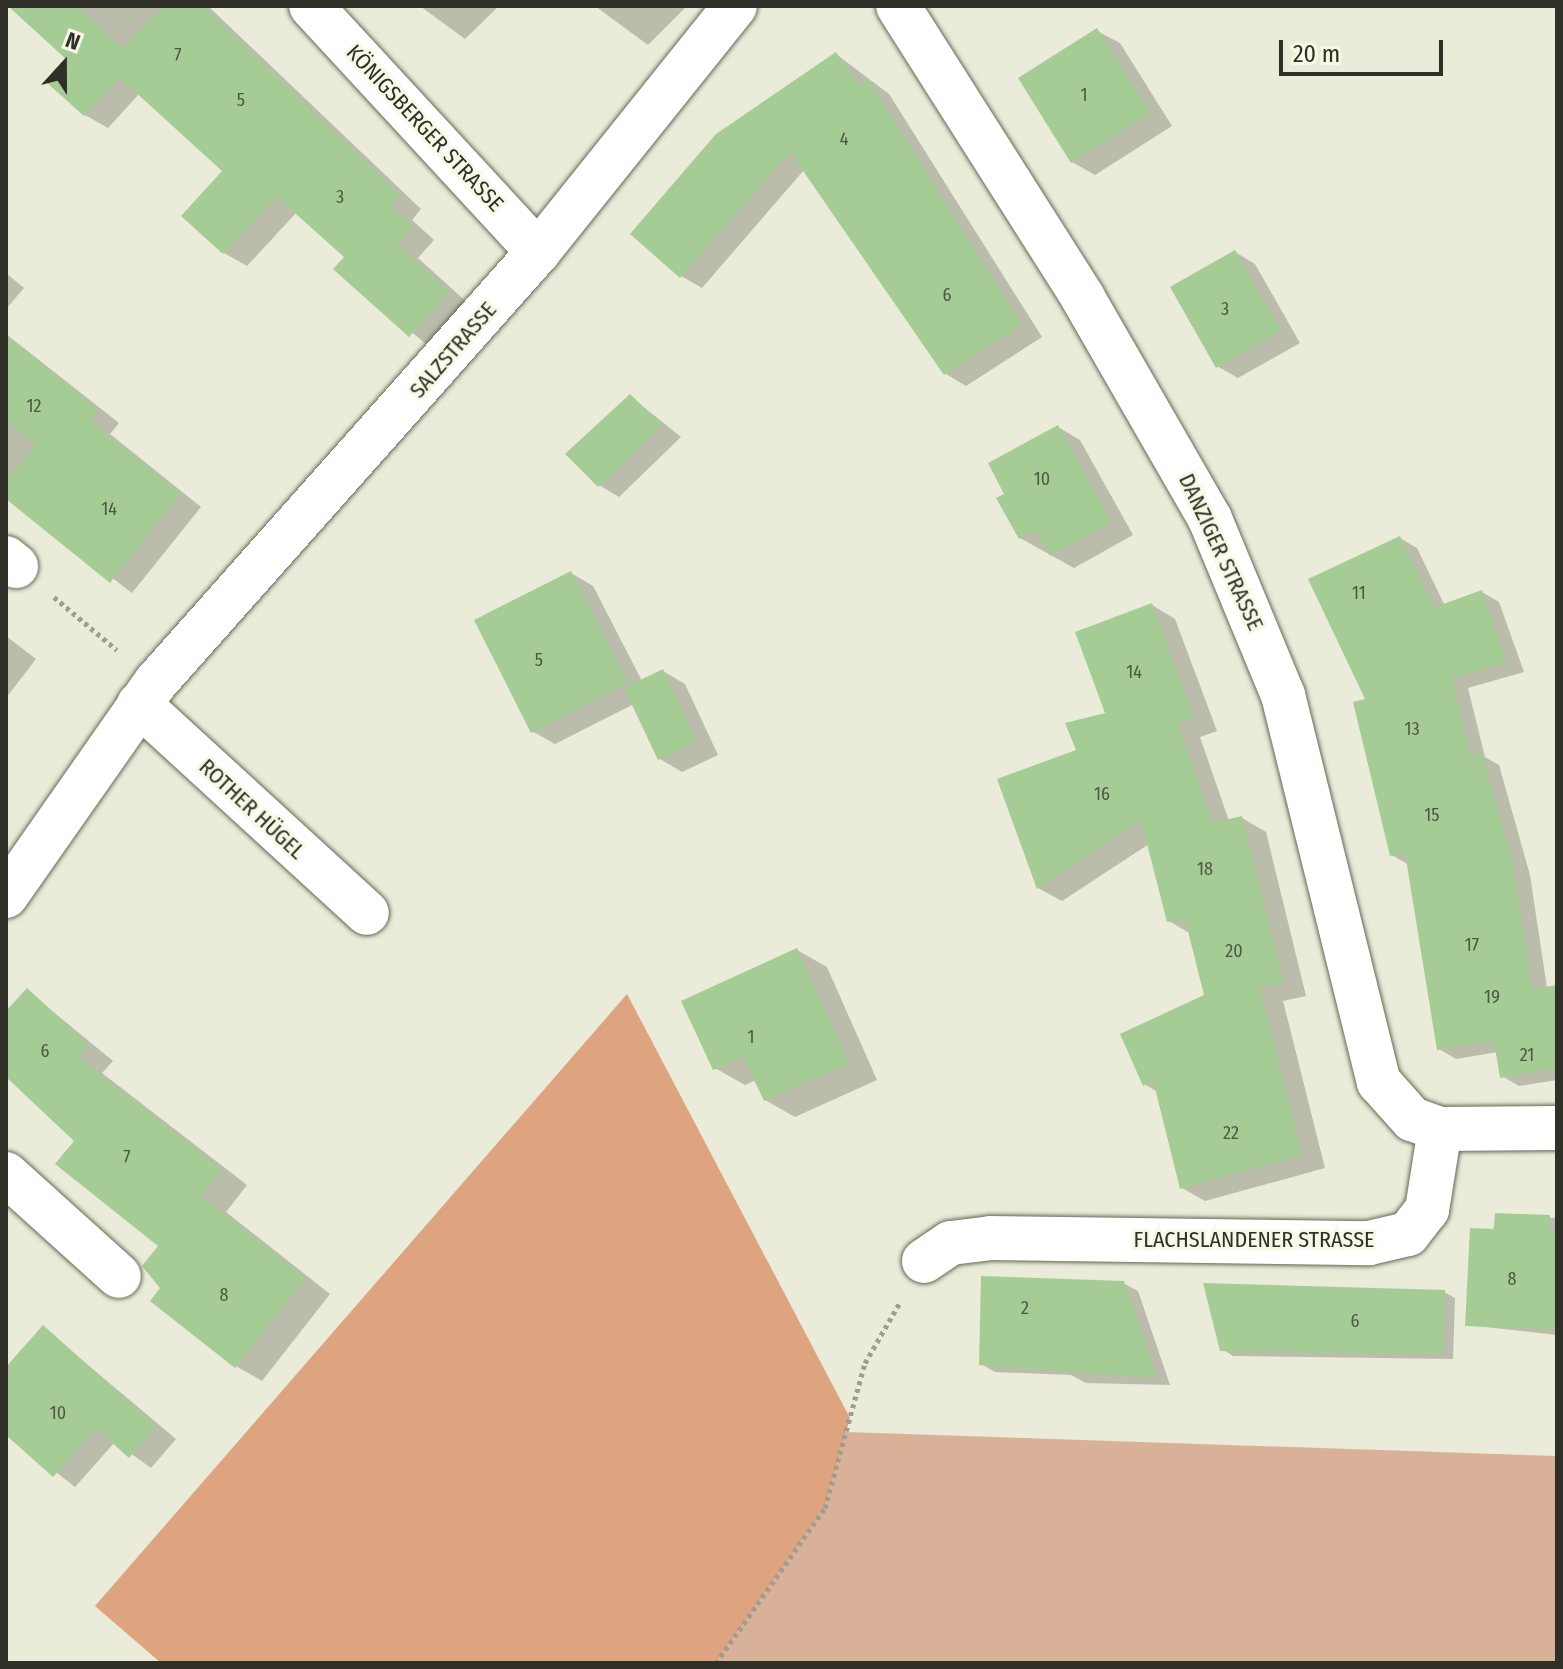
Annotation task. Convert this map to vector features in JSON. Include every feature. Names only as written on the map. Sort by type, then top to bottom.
[{"type":"street","name":"KÖNIGSBERGER STRASSE","points":[[311,6],[538,252]]},
{"type":"street","name":"SALZSTRASSE","points":[[148,693],[538,252],[735,6]]},
{"type":"street","name":"DANZIGER STRASSE","points":[[898,6],[1075,285],[1210,519],[1283,695],[1379,1082],[1412,1119],[1440,1129]]},
{"type":"street","points":[[6,896],[148,693]]},
{"type":"street","name":"ROTHER HÜGEL","points":[[148,693],[367,913]]},
{"type":"street","points":[[1440,1129],[1557,1128]]},
{"type":"street","name":"FLACHSLANDENER STRASSE","points":[[924,1261],[951,1243],[990,1238],[1369,1243],[1408,1234],[1427,1210],[1440,1129]]},
{"type":"street","points":[[6,1174],[119,1276]]},
{"type":"path","points":[[11,562],[148,693]]},
{"type":"path","points":[[716,1663],[825,1508],[865,1363],[924,1261]]},
{"type":"shaded area","points":[[627,994],[850,1418],[825,1508],[716,1663],[161,1663],[95,1606]]},
{"type":"shaded area","points":[[846,1432],[1557,1456],[1557,1663],[716,1663],[825,1508]]},
{"type":"building","points":[[8,6],[76,6],[123,48],[163,6],[203,6],[400,195],[391,206],[414,226],[397,244],[450,292],[409,337],[333,269],[344,257],[277,197],[223,254],[181,216],[222,171],[120,78],[84,116],[45,81],[66,59]]},
{"type":"building","points":[[1097,28],[1151,113],[1071,163],[1018,78]]},
{"type":"building","points":[[836,52],[859,86],[868,79],[1022,325],[944,375],[790,152],[680,278],[630,234],[716,134]]},
{"type":"building","points":[[1235,250],[1281,331],[1216,368],[1170,287]]},
{"type":"building","points":[[6,335],[99,410],[90,421],[181,493],[110,583],[6,499],[6,481],[36,444],[6,421]]},
{"type":"building","points":[[630,394],[662,425],[598,487],[565,454]]},
{"type":"building","points":[[1058,425],[1112,522],[1050,556],[1036,530],[1019,539],[996,498],[1004,494],[988,463]]},
{"type":"building","points":[[1400,536],[1435,607],[1482,590],[1507,663],[1452,678],[1470,756],[1482,753],[1513,864],[1532,989],[1557,985],[1557,1068],[1500,1078],[1494,1041],[1437,1050],[1405,853],[1390,856],[1353,702],[1365,699],[1308,579]]},
{"type":"building","points":[[571,571],[628,683],[531,733],[474,620]]},
{"type":"building","points":[[1152,603],[1194,718],[1178,724],[1212,823],[1242,816],[1284,983],[1260,988],[1302,1155],[1180,1189],[1153,1080],[1143,1086],[1120,1034],[1204,995],[1185,919],[1167,922],[1141,820],[1037,889],[997,779],[1076,750],[1065,723],[1105,713],[1075,632]]},
{"type":"building","points":[[663,669],[697,742],[658,760],[624,688]]},
{"type":"building","points":[[797,948],[849,1063],[764,1101],[743,1057],[713,1070],[681,1001]]},
{"type":"building","points":[[27,988],[89,1045],[78,1057],[222,1169],[201,1196],[306,1278],[235,1368],[150,1301],[160,1288],[142,1266],[158,1246],[55,1164],[74,1141],[6,1077],[6,1011]]},
{"type":"building","points":[[1495,1213],[1550,1215],[1549,1232],[1557,1233],[1557,1330],[1465,1326],[1470,1228],[1494,1229]]},
{"type":"building","points":[[981,1276],[1124,1281],[1157,1378],[979,1365]]},
{"type":"building","points":[[1203,1283],[1445,1290],[1443,1354],[1220,1351]]},
{"type":"building","points":[[43,1325],[156,1426],[129,1458],[96,1428],[53,1477],[6,1435],[6,1367]]}]
